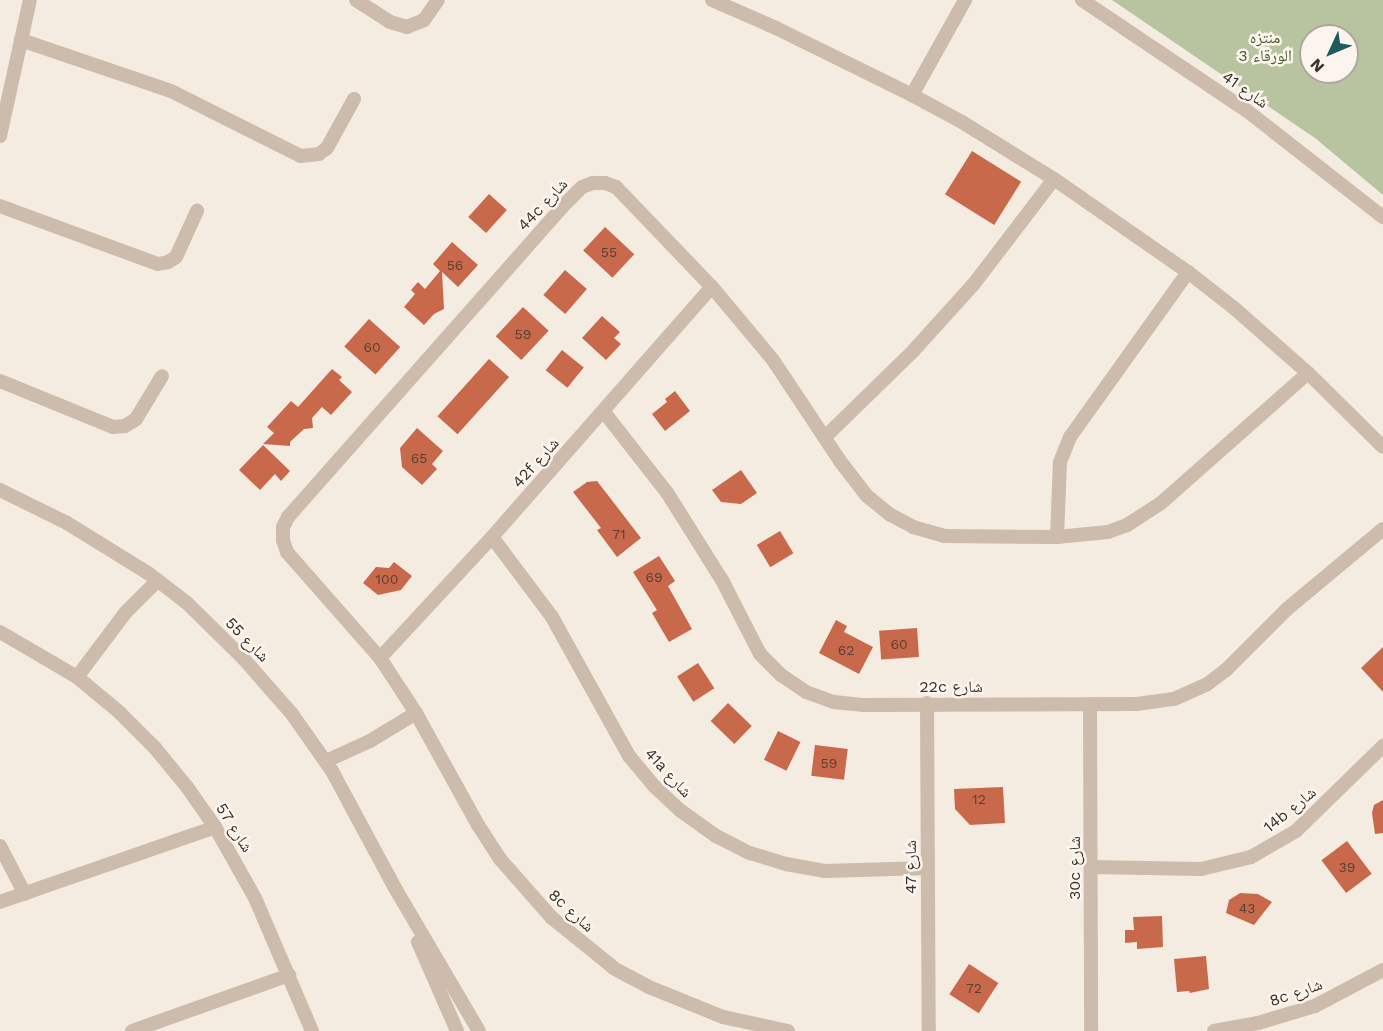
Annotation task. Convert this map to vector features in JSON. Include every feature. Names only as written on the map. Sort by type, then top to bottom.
[{"type":"street","points":[[0,136],[30,0]]},
{"type":"street","points":[[356,0],[390,22],[407,27],[424,20],[438,0]]},
{"type":"street","points":[[712,0],[776,28],[912,95],[962,122],[1054,179],[1188,272],[1271,339],[1383,447]]},
{"type":"street","points":[[912,95],[965,0]]},
{"type":"street","name":"شارع 41","points":[[1082,0],[1246,110],[1383,217]]},
{"type":"street","points":[[21,40],[171,91],[300,156],[319,154],[327,148],[354,99]]},
{"type":"street","points":[[825,437],[914,350],[973,285],[1054,179]]},
{"type":"street","name":"44c شارع","points":[[295,561],[287,552],[283,540],[283,527],[288,517],[582,187],[593,183],[616,187],[712,286],[773,360],[852,479],[889,514],[913,527],[944,536],[1057,537],[1108,532],[1143,517],[1308,373]]},
{"type":"street","points":[[0,206],[158,264],[176,257],[197,211]]},
{"type":"street","points":[[1057,537],[1060,462],[1070,437],[1188,272]]},
{"type":"street","name":"42f شارع","points":[[380,658],[604,412],[712,286]]},
{"type":"street","points":[[0,381],[113,427],[125,426],[136,419],[162,376]]},
{"type":"street","name":"22c شارع","points":[[604,412],[668,494],[722,580],[760,654],[781,675],[806,692],[834,702],[864,705],[1090,704],[1162,702],[1185,696],[1206,685],[1226,670],[1314,585],[1383,529]]},
{"type":"street","name":"شارع 55","points":[[0,490],[67,523],[153,576],[187,603],[242,657],[292,714],[329,766],[394,888],[479,1031]]},
{"type":"street","name":"41a شارع","points":[[492,537],[552,617],[629,756],[655,787],[681,811],[716,836],[750,853],[786,864],[824,871],[927,868]]},
{"type":"street","name":"8c شارع","points":[[295,561],[380,658],[416,713],[478,825],[524,890],[579,942],[614,968],[685,1004],[723,1017],[788,1031]]},
{"type":"street","points":[[77,677],[153,576]]},
{"type":"street","name":"شارع 57","points":[[0,633],[77,677],[119,712],[187,787],[215,827],[255,897],[312,1031]]},
{"type":"street","name":"شارع 47","points":[[927,703],[928,1031]]},
{"type":"street","name":"30c شارع","points":[[1090,704],[1091,1031]]},
{"type":"street","points":[[329,766],[416,713]]},
{"type":"street","name":"14b شارع","points":[[1091,867],[1201,869],[1251,856],[1296,831],[1383,746]]},
{"type":"street","points":[[0,902],[215,827]]},
{"type":"street","points":[[0,846],[25,894]]},
{"type":"street","name":"شارع 55","points":[[394,888],[457,1031]]},
{"type":"street","name":"8c شارع","points":[[1214,1031],[1258,1023],[1315,1006],[1383,970]]},
{"type":"street","points":[[132,1031],[289,975]]},
{"type":"green space","name":"منتزه الورقاء 3","points":[[1112,0],[1383,0],[1383,195],[1315,138]]},
{"type":"building","points":[[972,151],[1021,182],[994,225],[945,194]]},
{"type":"building","points":[[489,194],[507,210],[486,233],[468,217]]},
{"type":"building","points":[[605,227],[634,254],[612,278],[583,250]]},
{"type":"building","points":[[452,242],[478,265],[458,287],[442,272],[444,309],[434,314],[424,325],[404,307],[415,294],[411,290],[418,282],[425,289],[440,271],[433,264]]},
{"type":"building","points":[[565,270],[587,289],[565,314],[543,295]]},
{"type":"building","points":[[523,307],[549,331],[521,360],[496,336]]},
{"type":"building","points":[[602,316],[620,332],[614,338],[621,344],[606,360],[582,338]]},
{"type":"building","points":[[369,319],[400,347],[375,375],[344,346]]},
{"type":"building","points":[[562,350],[584,368],[567,388],[546,370]]},
{"type":"building","points":[[489,359],[509,377],[458,434],[437,416]]},
{"type":"building","points":[[332,369],[342,377],[339,380],[352,392],[331,415],[322,407],[312,418],[313,428],[304,429],[290,442],[290,446],[263,444],[274,433],[267,427],[291,401],[298,407]]},
{"type":"building","points":[[675,391],[690,411],[665,431],[652,414],[667,402],[665,399]]},
{"type":"building","points":[[417,428],[443,451],[432,464],[437,469],[422,485],[402,467],[400,448]]},
{"type":"building","points":[[263,445],[290,471],[281,481],[275,474],[260,490],[239,470]]},
{"type":"building","points":[[741,470],[757,493],[741,504],[721,502],[712,490]]},
{"type":"building","points":[[597,481],[641,538],[617,557],[597,530],[601,528],[573,492],[587,482]]},
{"type":"building","points":[[780,531],[793,553],[770,567],[757,545]]},
{"type":"building","points":[[659,556],[675,581],[668,586],[692,629],[669,642],[652,613],[657,610],[633,572]]},
{"type":"building","points":[[394,562],[412,576],[401,590],[378,595],[363,583],[376,567],[389,568]]},
{"type":"building","points":[[836,620],[847,626],[844,632],[873,647],[859,674],[819,653]]},
{"type":"building","points":[[917,628],[919,657],[881,660],[879,631]]},
{"type":"building","points":[[1383,647],[1383,692],[1361,668]]},
{"type":"building","points":[[698,663],[714,688],[693,702],[677,677]]},
{"type":"building","points":[[728,703],[752,726],[734,744],[711,721]]},
{"type":"building","points":[[778,731],[800,742],[786,771],[764,760]]},
{"type":"building","points":[[815,745],[848,749],[844,780],[811,776]]},
{"type":"building","points":[[1003,787],[1005,823],[970,825],[955,809],[954,789]]},
{"type":"building","points":[[1383,800],[1383,833],[1375,834],[1372,813],[1374,805]]},
{"type":"building","points":[[1347,841],[1372,874],[1346,893],[1321,860]]},
{"type":"building","points":[[1240,893],[1258,894],[1272,902],[1254,925],[1226,913],[1229,900]]},
{"type":"building","points":[[1162,916],[1163,947],[1137,949],[1137,942],[1125,943],[1125,930],[1134,930],[1133,917]]},
{"type":"building","points":[[1206,956],[1209,989],[1190,993],[1189,991],[1177,992],[1174,959]]},
{"type":"building","points":[[969,964],[998,983],[979,1013],[949,994]]}]
